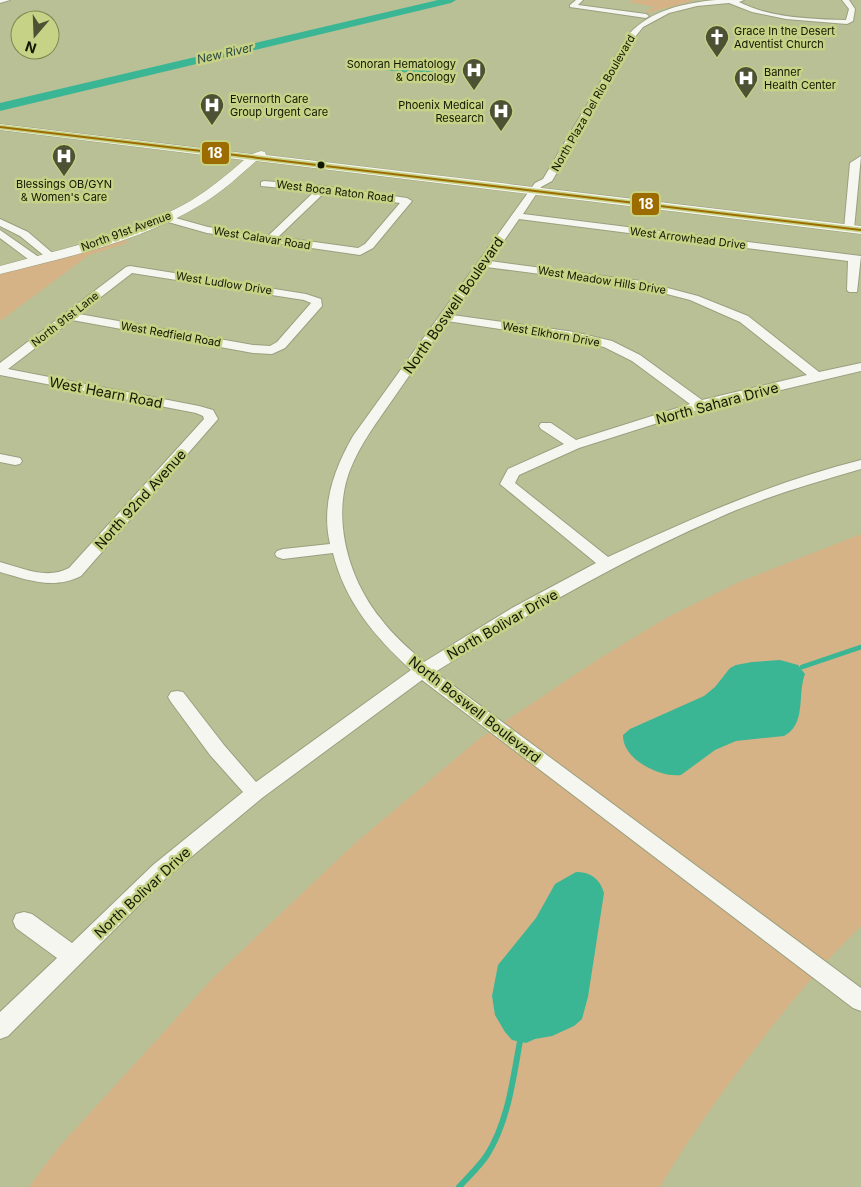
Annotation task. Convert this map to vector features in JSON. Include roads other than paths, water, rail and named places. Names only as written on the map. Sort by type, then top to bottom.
[{"type":"main road","points":[[1,124],[21,122],[251,153]]},
{"type":"main road","points":[[1,124],[536,184],[855,226]]},
{"type":"main road","name":"North 91st Avenue","points":[[0,270],[130,222],[180,199],[251,153]]},
{"type":"main road","name":"North 91st Avenue","points":[[0,261],[40,254],[116,236],[165,218],[196,203],[212,192],[251,153]]},
{"type":"main road","points":[[165,218],[165,213],[180,199]]},
{"type":"street","points":[[0,1],[7,0]]},
{"type":"street","points":[[580,0],[572,6],[646,16]]},
{"type":"street","name":"North Plaza Del Rio Boulevard","points":[[536,184],[547,181],[612,72],[637,25],[646,16],[713,0]]},
{"type":"street","points":[[729,0],[752,10],[805,19],[847,22],[852,9],[844,0],[838,0]]},
{"type":"street","name":"North Plaza Del Rio Boulevard","points":[[624,33],[637,25],[676,8],[741,0]]},
{"type":"street","name":"North Plaza Del Rio Boulevard","points":[[617,45],[611,55],[622,54]]},
{"type":"street","points":[[601,71],[612,72]]},
{"type":"street","points":[[588,91],[599,92]]},
{"type":"street","points":[[575,113],[587,114]]},
{"type":"street","points":[[553,149],[565,150]]},
{"type":"street","points":[[855,226],[855,163],[861,159]]},
{"type":"street","name":"West Boca Raton Road","points":[[264,184],[323,189],[407,201],[369,246],[360,252]]},
{"type":"street","name":"North Boswell Boulevard","points":[[536,184],[516,216],[360,436],[345,461],[337,484],[335,500],[337,548],[352,585],[375,624],[422,671],[861,1001]]},
{"type":"street","points":[[270,239],[323,189]]},
{"type":"street","name":"West Arrowhead Drive","points":[[516,216],[858,259]]},
{"type":"street","name":"West Calavar Road","points":[[165,218],[197,228],[360,252]]},
{"type":"street","points":[[0,222],[24,234],[40,254]]},
{"type":"street","points":[[0,234],[40,254]]},
{"type":"street","points":[[852,290],[858,259]]},
{"type":"street","name":"West Meadow Hills Drive","points":[[482,263],[641,284],[694,298],[744,319],[817,376]]},
{"type":"street","name":"West Ludlow Drive","points":[[130,269],[286,294],[317,301],[316,306],[281,345],[272,350]]},
{"type":"street","name":"North 91st Lane","points":[[0,370],[71,316],[121,274],[130,269]]},
{"type":"street","name":"West Redfield Road","points":[[71,316],[272,350]]},
{"type":"street","name":"West Elkhorn Drive","points":[[444,317],[574,336],[608,344],[636,358],[700,405]]},
{"type":"street","name":"North Sahara Drive","points":[[607,564],[507,484],[513,472],[574,446],[700,405],[861,367]]},
{"type":"street","name":"West Hearn Road","points":[[0,370],[199,410],[211,416]]},
{"type":"street","name":"North 92nd Avenue","points":[[0,567],[42,578],[63,578],[79,568],[207,425],[211,416]]},
{"type":"street","points":[[546,426],[574,446]]},
{"type":"street","points":[[0,458],[15,461]]},
{"type":"street","name":"North Bolivar Drive","points":[[0,1028],[160,871],[255,793],[422,671],[518,612],[607,564],[713,514],[794,484],[861,464]]},
{"type":"street","points":[[283,554],[337,548]]},
{"type":"street","points":[[178,697],[217,750],[255,793]]},
{"type":"street","points":[[24,921],[73,957]]},
{"type":"water","points":[[378,66],[447,73],[436,76],[376,69]]},
{"type":"water","points":[[780,660],[798,665],[805,674],[799,716],[791,731],[784,736],[736,741],[715,750],[681,775],[672,775],[653,770],[635,759],[624,744],[623,735],[630,729],[704,696],[715,687],[730,668],[752,662]]},
{"type":"water","points":[[576,872],[586,873],[594,877],[604,893],[588,997],[582,1019],[574,1026],[552,1036],[535,1039],[526,1043],[512,1040],[495,1015],[492,996],[498,965],[536,918],[555,884]]},
{"type":"waterway","name":"New River","points":[[0,107],[451,0]]},
{"type":"waterway","points":[[802,667],[861,647]]},
{"type":"waterway","points":[[459,1187],[487,1155],[500,1129],[509,1100],[520,1041]]},
{"type":"place","name":"Grace In the Desert Adventist Church","points":[[717,58]]},
{"type":"place","name":"Sonoran Hematology & Oncology","points":[[474,91]]},
{"type":"place","name":"Banner Health Center","points":[[746,99]]},
{"type":"place","name":"Evernorth Care Group Urgent Care","points":[[212,126]]},
{"type":"place","name":"Phoenix Medical Research","points":[[501,132]]},
{"type":"place","name":"Blessings OB/GYN & Women's Care","points":[[64,177]]}]
